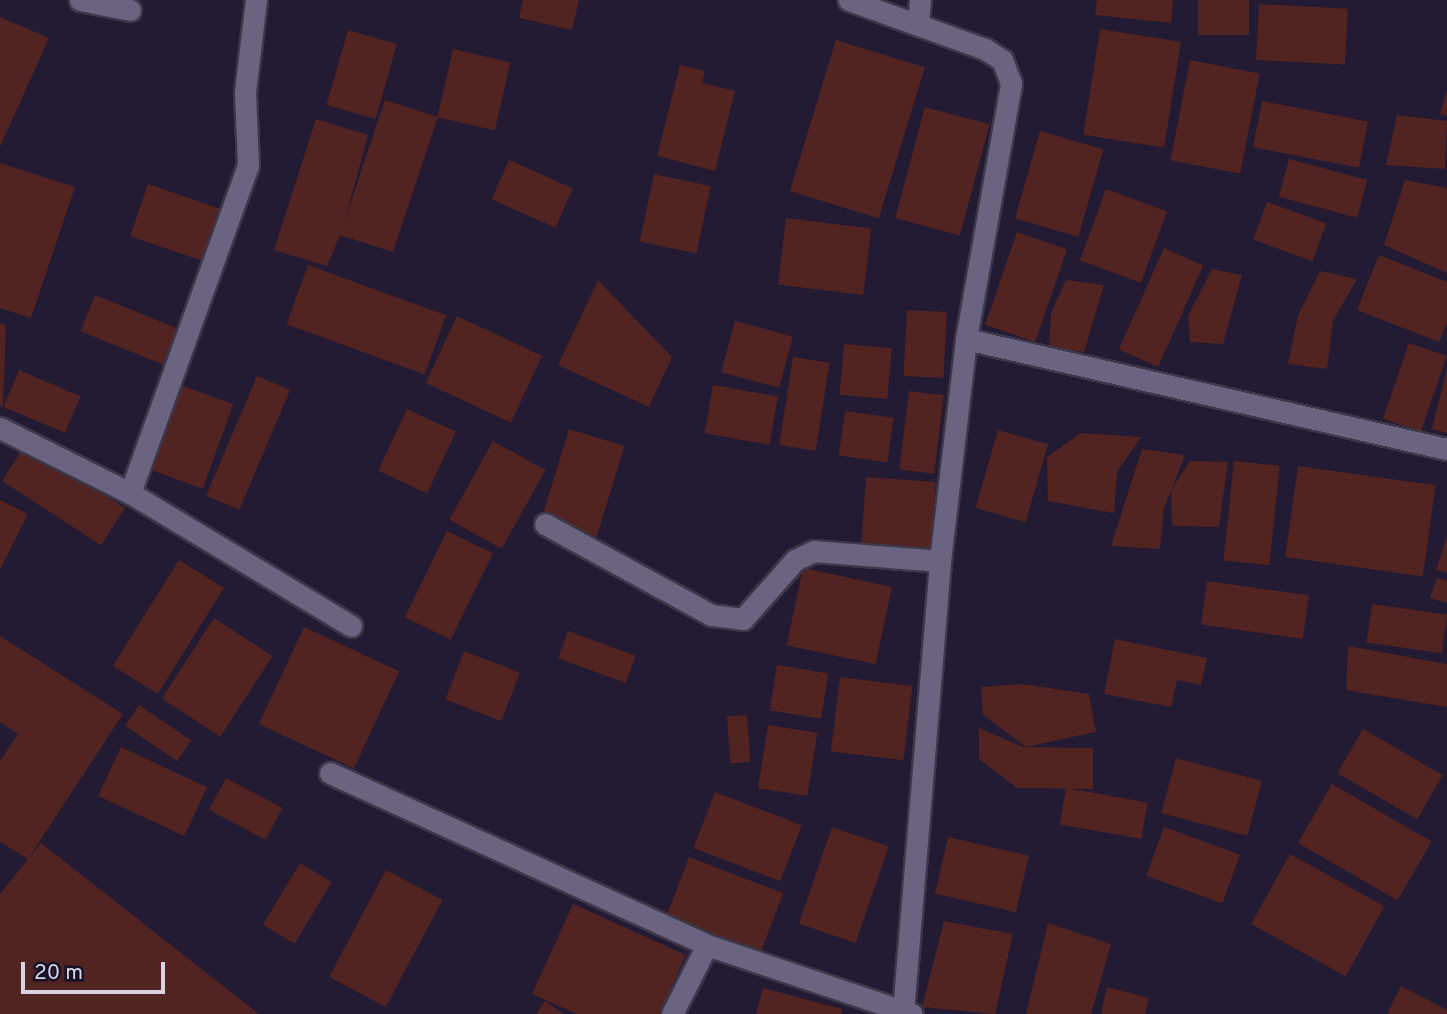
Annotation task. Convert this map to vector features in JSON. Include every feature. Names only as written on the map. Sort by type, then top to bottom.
[{"type":"street","points":[[80,0],[130,10]]},
{"type":"street","points":[[130,493],[248,166],[245,92],[256,0]]},
{"type":"street","points":[[330,774],[707,945],[907,1013],[940,561],[966,339],[1011,82],[1002,60],[985,49],[849,0]]},
{"type":"street","points":[[918,23],[920,0]]},
{"type":"street","points":[[966,339],[1447,449]]},
{"type":"street","points":[[0,428],[130,493],[351,626]]},
{"type":"street","points":[[545,524],[711,615],[743,619],[795,560],[814,551],[940,561]]},
{"type":"street","points":[[671,1014],[707,945]]},
{"type":"building","points":[[523,0],[579,0],[572,30],[519,18]]},
{"type":"building","points":[[1097,0],[1173,0],[1171,23],[1095,15]]},
{"type":"building","points":[[1198,0],[1249,0],[1249,35],[1198,35]]},
{"type":"building","points":[[1259,4],[1348,9],[1345,65],[1256,60]]},
{"type":"building","points":[[0,17],[49,38],[0,147]]},
{"type":"building","points":[[1100,29],[1181,42],[1164,148],[1083,135]]},
{"type":"building","points":[[348,30],[397,44],[376,119],[327,105]]},
{"type":"building","points":[[836,40],[925,67],[879,218],[790,191]]},
{"type":"building","points":[[453,49],[510,62],[495,130],[437,117]]},
{"type":"building","points":[[1190,60],[1260,74],[1240,174],[1171,160]]},
{"type":"building","points":[[680,65],[705,71],[702,83],[735,91],[715,171],[657,156]]},
{"type":"building","points":[[1447,92],[1447,116],[1440,114]]},
{"type":"building","points":[[385,100],[438,117],[393,252],[340,235],[327,266],[274,250],[316,119],[368,135],[345,220]]},
{"type":"building","points":[[1262,101],[1368,122],[1359,168],[1253,147]]},
{"type":"building","points":[[925,107],[990,124],[960,235],[895,218]]},
{"type":"building","points":[[1397,115],[1447,121],[1445,169],[1386,165]]},
{"type":"building","points":[[1040,131],[1103,149],[1078,237],[1015,218]]},
{"type":"building","points":[[1289,159],[1367,180],[1357,218],[1279,197]]},
{"type":"building","points":[[509,160],[573,188],[555,228],[492,199]]},
{"type":"building","points":[[0,163],[75,187],[31,318],[0,308]]},
{"type":"building","points":[[654,174],[711,186],[696,254],[640,241]]},
{"type":"building","points":[[1405,180],[1447,188],[1447,273],[1384,245]]},
{"type":"building","points":[[148,184],[219,208],[201,260],[130,236]]},
{"type":"building","points":[[1106,189],[1167,211],[1141,283],[1080,260]]},
{"type":"building","points":[[1267,202],[1326,224],[1313,261],[1253,240]]},
{"type":"building","points":[[786,218],[871,228],[863,295],[778,285]]},
{"type":"building","points":[[1017,232],[1067,249],[1035,342],[985,325]]},
{"type":"building","points":[[1164,248],[1203,265],[1158,367],[1119,349]]},
{"type":"building","points":[[1379,255],[1447,282],[1447,323],[1439,342],[1357,310]]},
{"type":"building","points":[[308,265],[446,315],[425,374],[286,324]]},
{"type":"building","points":[[1212,269],[1242,275],[1223,344],[1190,342],[1188,316]]},
{"type":"building","points":[[1320,271],[1357,279],[1333,321],[1327,369],[1288,364],[1298,316]]},
{"type":"building","points":[[598,280],[672,357],[649,407],[558,365]]},
{"type":"building","points":[[1066,280],[1104,285],[1084,352],[1049,347],[1051,313]]},
{"type":"building","points":[[95,295],[180,329],[166,366],[80,331]]},
{"type":"building","points":[[907,310],[947,312],[943,378],[904,376]]},
{"type":"building","points":[[457,316],[542,356],[511,423],[426,383]]},
{"type":"building","points":[[735,321],[793,337],[779,388],[721,372]]},
{"type":"building","points":[[0,323],[6,325],[3,407],[0,406]]},
{"type":"building","points":[[1409,343],[1447,356],[1421,432],[1383,419]]},
{"type":"building","points":[[844,344],[892,348],[887,399],[840,395]]},
{"type":"building","points":[[793,357],[830,363],[816,451],[779,445]]},
{"type":"building","points":[[1447,368],[1447,433],[1432,429]]},
{"type":"building","points":[[19,370],[81,396],[65,433],[3,407]]},
{"type":"building","points":[[257,376],[290,390],[239,510],[206,496]]},
{"type":"building","points":[[178,384],[233,404],[203,489],[147,469]]},
{"type":"building","points":[[713,385],[778,396],[769,445],[704,433]]},
{"type":"building","points":[[909,391],[944,395],[934,474],[899,469]]},
{"type":"building","points":[[407,409],[456,432],[427,493],[378,471]]},
{"type":"building","points":[[845,411],[894,418],[887,462],[839,456]]},
{"type":"building","points":[[569,429],[624,446],[597,537],[541,520]]},
{"type":"building","points":[[998,430],[1048,444],[1026,522],[976,508]]},
{"type":"building","points":[[1081,433],[1141,437],[1117,472],[1114,513],[1048,501],[1047,457]]},
{"type":"building","points":[[493,441],[545,470],[502,549],[449,520]]},
{"type":"building","points":[[26,444],[125,508],[101,545],[2,481]]},
{"type":"building","points":[[1142,449],[1185,455],[1164,508],[1160,549],[1111,546]]},
{"type":"building","points":[[1190,461],[1228,462],[1219,527],[1172,526],[1171,490]]},
{"type":"building","points":[[1234,461],[1280,466],[1269,565],[1224,560]]},
{"type":"building","points":[[1298,466],[1436,485],[1423,576],[1285,557]]},
{"type":"building","points":[[866,477],[936,482],[931,549],[861,544]]},
{"type":"building","points":[[0,500],[28,514],[0,570]]},
{"type":"building","points":[[447,531],[493,553],[451,640],[405,617]]},
{"type":"building","points":[[1447,536],[1447,573],[1436,570]]},
{"type":"building","points":[[179,560],[224,588],[158,694],[113,666]]},
{"type":"building","points":[[803,568],[892,587],[876,664],[787,645]]},
{"type":"building","points":[[1437,578],[1447,581],[1447,603],[1430,598]]},
{"type":"building","points":[[1207,581],[1309,595],[1303,639],[1201,625]]},
{"type":"building","points":[[1372,604],[1447,615],[1442,653],[1367,643]]},
{"type":"building","points":[[214,618],[273,656],[220,737],[162,699]]},
{"type":"building","points":[[304,627],[399,671],[354,768],[259,724]]},
{"type":"building","points":[[568,631],[636,656],[626,683],[558,658]]},
{"type":"building","points":[[0,636],[123,714],[28,859],[0,842],[0,761],[18,734],[0,722]]},
{"type":"building","points":[[1115,639],[1207,658],[1201,685],[1177,680],[1171,707],[1104,694]]},
{"type":"building","points":[[1348,646],[1447,664],[1447,707],[1346,690]]},
{"type":"building","points":[[464,651],[520,673],[501,721],[445,700]]},
{"type":"building","points":[[777,665],[828,673],[821,719],[770,710]]},
{"type":"building","points":[[840,677],[912,686],[903,760],[831,751]]},
{"type":"building","points":[[1022,684],[1089,694],[1096,732],[1026,747],[983,715],[981,687]]},
{"type":"building","points":[[139,705],[191,740],[177,761],[125,726]]},
{"type":"building","points":[[747,715],[750,762],[730,763],[727,716]]},
{"type":"building","points":[[768,725],[817,733],[807,796],[758,788]]},
{"type":"building","points":[[979,728],[1023,747],[1093,748],[1093,789],[1017,788],[979,759]]},
{"type":"building","points":[[1363,729],[1443,775],[1417,819],[1338,773]]},
{"type":"building","points":[[121,747],[207,787],[184,836],[98,796]]},
{"type":"building","points":[[1176,758],[1262,781],[1247,836],[1161,813]]},
{"type":"building","points":[[226,778],[283,808],[266,840],[209,810]]},
{"type":"building","points":[[1332,784],[1432,842],[1398,900],[1298,843]]},
{"type":"building","points":[[1066,788],[1148,802],[1141,839],[1060,824]]},
{"type":"building","points":[[715,792],[802,825],[780,881],[693,848]]},
{"type":"building","points":[[832,827],[889,847],[856,943],[799,923]]},
{"type":"building","points":[[1164,827],[1240,855],[1222,904],[1146,876]]},
{"type":"building","points":[[948,837],[1029,856],[1016,912],[935,894]]},
{"type":"building","points":[[41,843],[259,1014],[0,1014],[0,894]]},
{"type":"building","points":[[1290,854],[1384,906],[1346,976],[1251,924]]},
{"type":"building","points":[[689,857],[783,893],[760,954],[666,918]]},
{"type":"building","points":[[300,863],[332,882],[295,944],[263,925]]},
{"type":"building","points":[[386,870],[443,900],[386,1007],[329,977]]},
{"type":"building","points":[[573,904],[686,955],[659,1014],[577,1014],[532,994]]},
{"type":"building","points":[[944,921],[1013,934],[995,1014],[922,1007]]},
{"type":"building","points":[[1048,923],[1111,944],[1091,1014],[1026,1014]]},
{"type":"building","points":[[1401,986],[1447,1010],[1447,1014],[1387,1014]]},
{"type":"building","points":[[1107,987],[1149,998],[1145,1014],[1101,1014]]},
{"type":"building","points":[[763,988],[842,1009],[841,1014],[756,1014]]},
{"type":"building","points":[[545,1001],[564,1014],[536,1014]]}]
